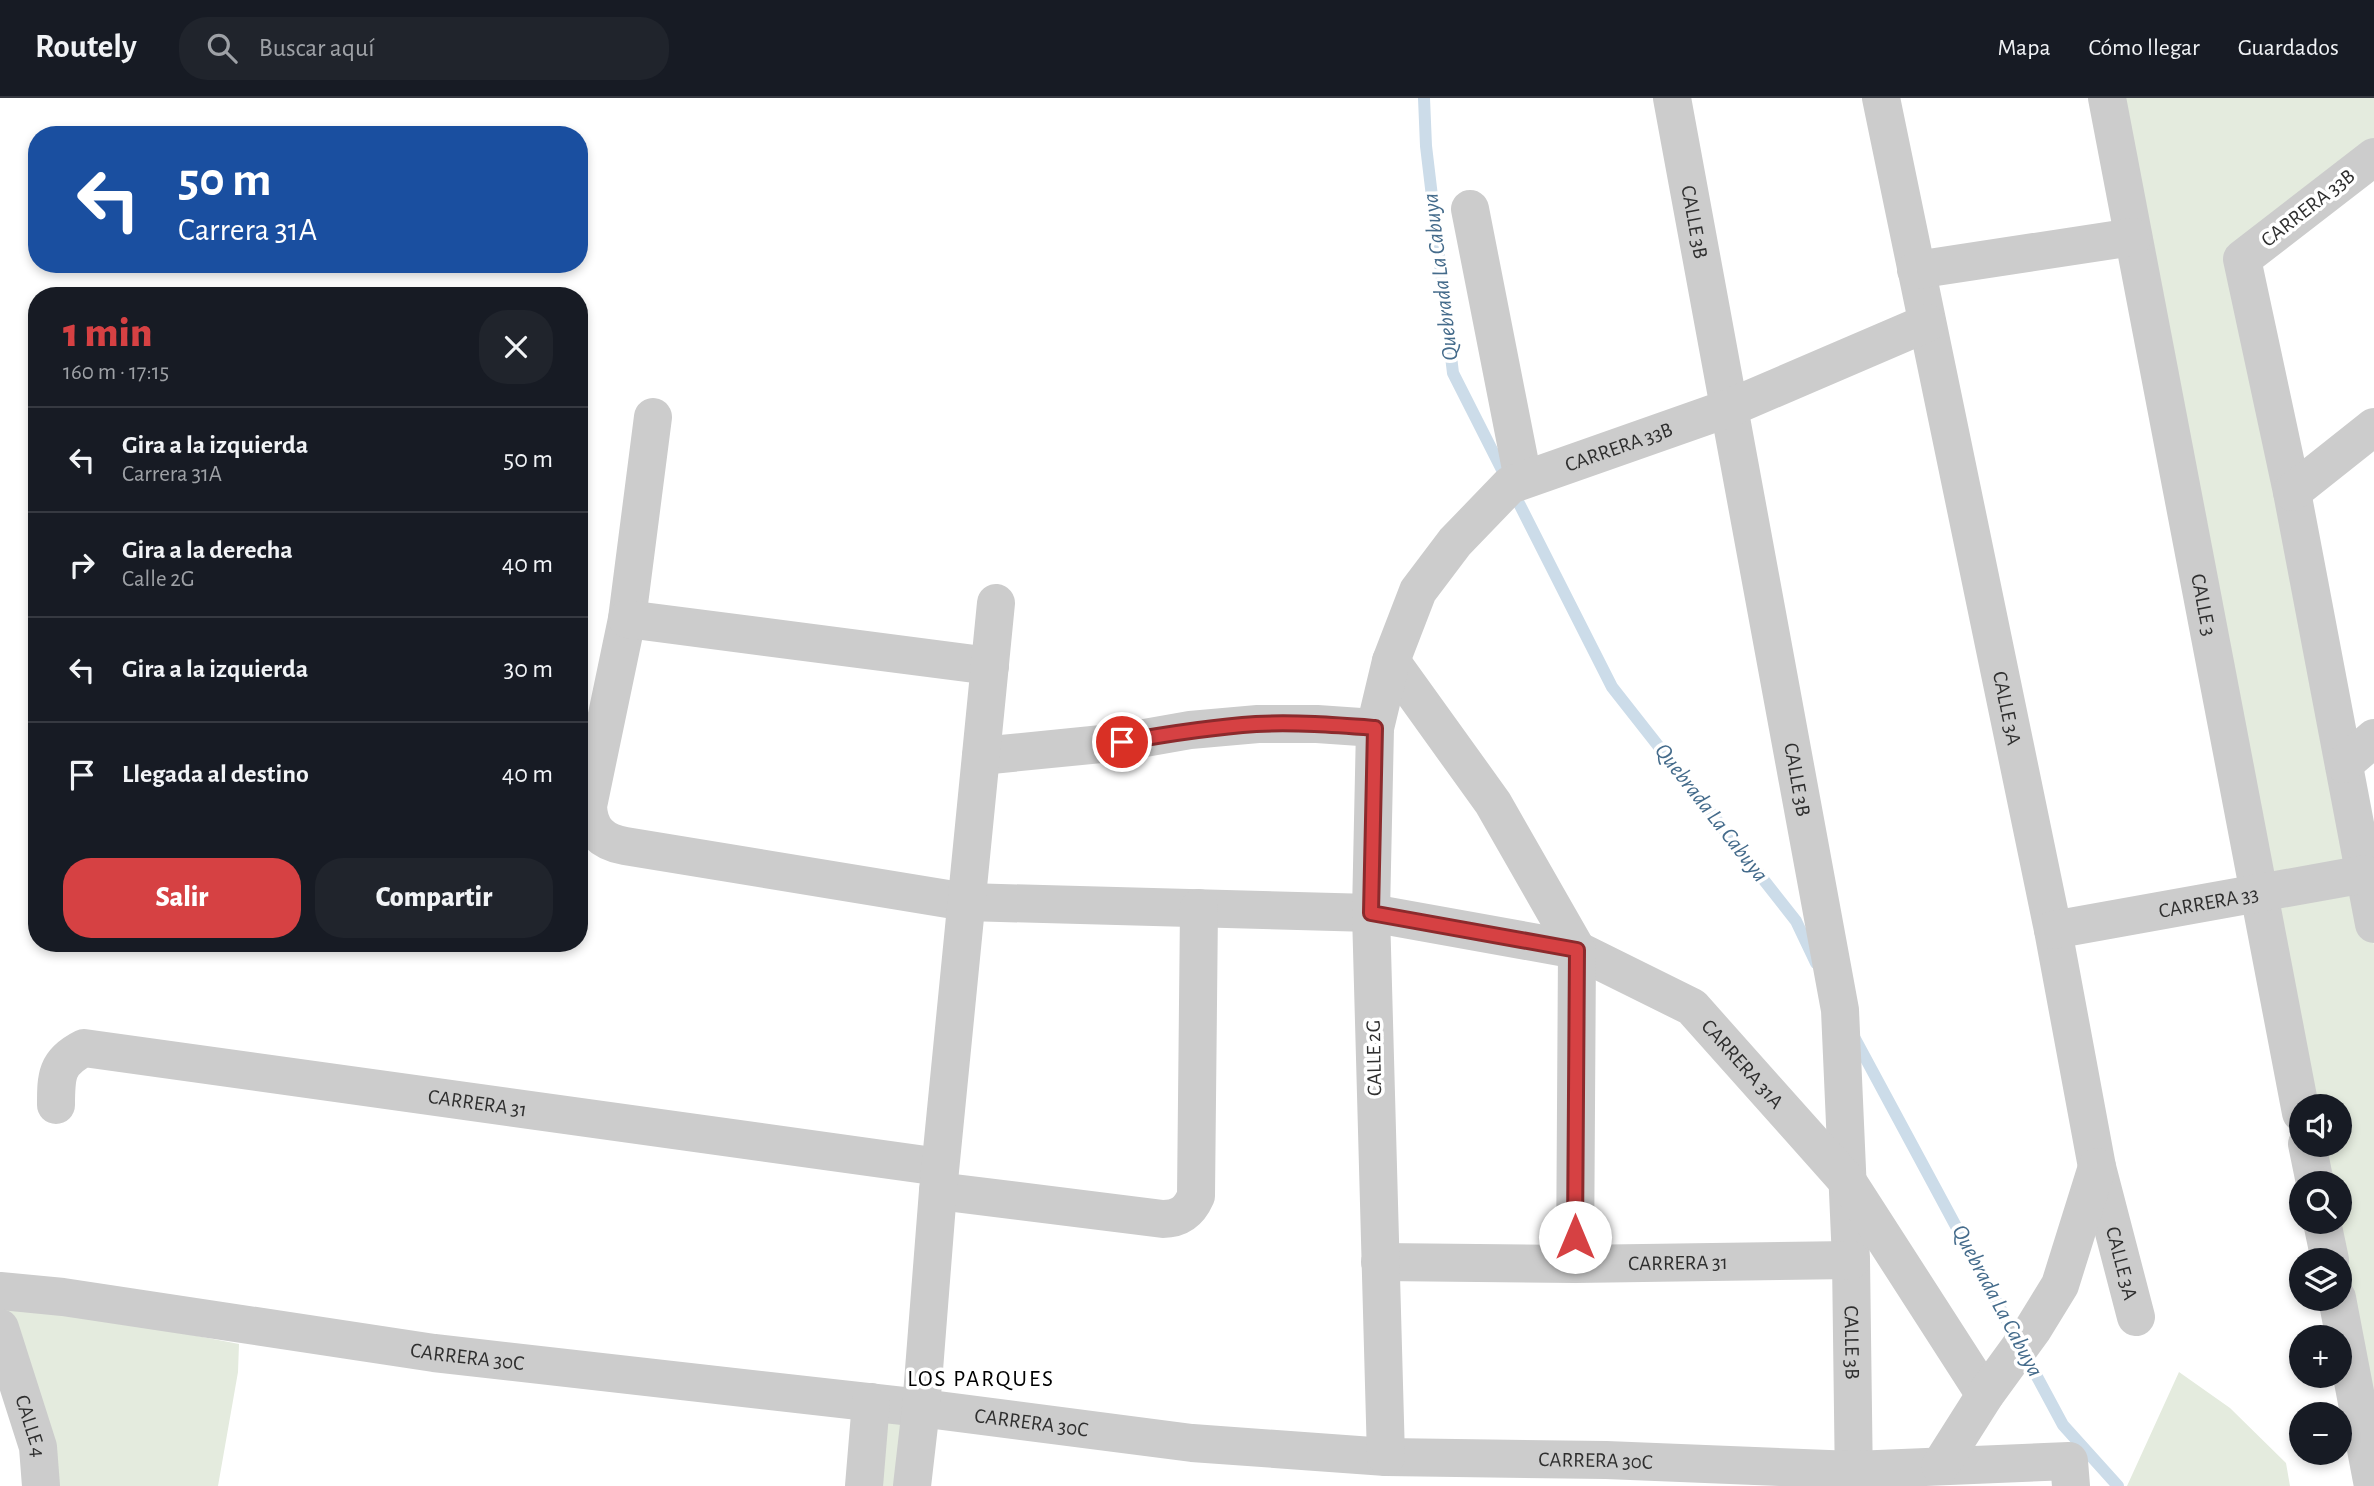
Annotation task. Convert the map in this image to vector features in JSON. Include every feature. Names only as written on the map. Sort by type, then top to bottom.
[{"type":"street","name":"CALLE 3B","points":[[1672,98],[1840,1010],[1851,1260],[1854,1478]]},
{"type":"street","name":"CALLE 3A","points":[[1881,98],[2053,930],[2097,1167],[2136,1317]]},
{"type":"street","name":"CALLE 3","points":[[2107,98],[2297,1094]]},
{"type":"street","name":"CARRERA 33B","points":[[2292,492],[2242,259],[2374,157]]},
{"type":"street","points":[[1470,209],[1523,479]]},
{"type":"street","points":[[1916,270],[2133,237]]},
{"type":"street","name":"CARRERA 33B","points":[[1391,661],[1418,591],[1455,542],[1510,485],[1729,408],[1927,323]]},
{"type":"street","name":"CARRERA 31A","points":[[653,416],[627,619],[588,806],[593,828],[600,836],[611,844],[967,901],[1371,913],[1577,950],[1692,1007],[1848,1182],[1985,1395]]},
{"type":"street","points":[[2374,427],[2292,492],[2374,924]]},
{"type":"street","points":[[912,1486],[921,1408],[939,1179],[996,603]]},
{"type":"street","points":[[627,619],[990,666]]},
{"type":"street","points":[[1391,661],[1493,803],[1577,950],[1575,1264]]},
{"type":"street","name":"CALLE 2G","points":[[1386,1457],[1371,913],[1375,728],[1391,661]]},
{"type":"street","points":[[981,756],[1122,742],[1190,730],[1258,724],[1375,728]]},
{"type":"street","points":[[2344,764],[2374,738]]},
{"type":"street","name":"CARRERA 33","points":[[2053,930],[2365,874]]},
{"type":"street","name":"CARRERA 31","points":[[56,1105],[56,1080],[60,1067],[69,1055],[83,1048],[939,1179],[1174,1219],[1192,1206],[1196,1196],[1199,908]]},
{"type":"street","points":[[1940,1466],[1985,1395],[2033,1329],[2060,1284],[2097,1167]]},
{"type":"street","name":"CARRERA 31","points":[[1380,1262],[1575,1264],[1851,1260]]},
{"type":"street","name":"CARRERA 30C","points":[[0,1291],[63,1297],[434,1353],[871,1402],[1192,1443],[1607,1473],[1854,1478],[1940,1466],[2070,1474]]},
{"type":"street","points":[[2340,1311],[2374,1486]]},
{"type":"street","name":"CALLE 4","points":[[0,1328],[38,1447],[41,1486]]},
{"type":"street","points":[[864,1486],[871,1402]]},
{"type":"shaded area","points":[[2109,98],[2374,98],[2374,143],[2237,249],[2284,470],[2374,945],[2374,1430],[2352,1345],[2352,1325],[2347,1325],[2343,1311],[2352,1311],[2352,1248],[2340,1248],[2340,1234],[2352,1234],[2352,1171],[2314,1171],[2312,1157],[2352,1157],[2352,1094],[2300,1094]]},
{"type":"shaded area","points":[[0,1298],[239,1344],[238,1372],[218,1486],[47,1486]]},
{"type":"shaded area","points":[[2179,1372],[2230,1408],[2286,1463],[2290,1486],[2127,1486]]},
{"type":"shaded area","points":[[874,1405],[916,1411],[908,1486],[865,1486]]},
{"type":"waterway","name":"Quebrada La Cabuya","points":[[1424,98],[1426,146],[1453,373],[1612,687],[1796,921],[1816,963]]},
{"type":"waterway","name":"Quebrada La Cabuya","points":[[1853,1035],[2063,1425],[2118,1486]]},
{"type":"district","name":"LOS PARQUES","points":[[981,1379]]},
{"type":"route","points":[[1122,742],[1190,730],[1258,724],[1375,728],[1371,913],[1577,950],[1575,1237]]}]
